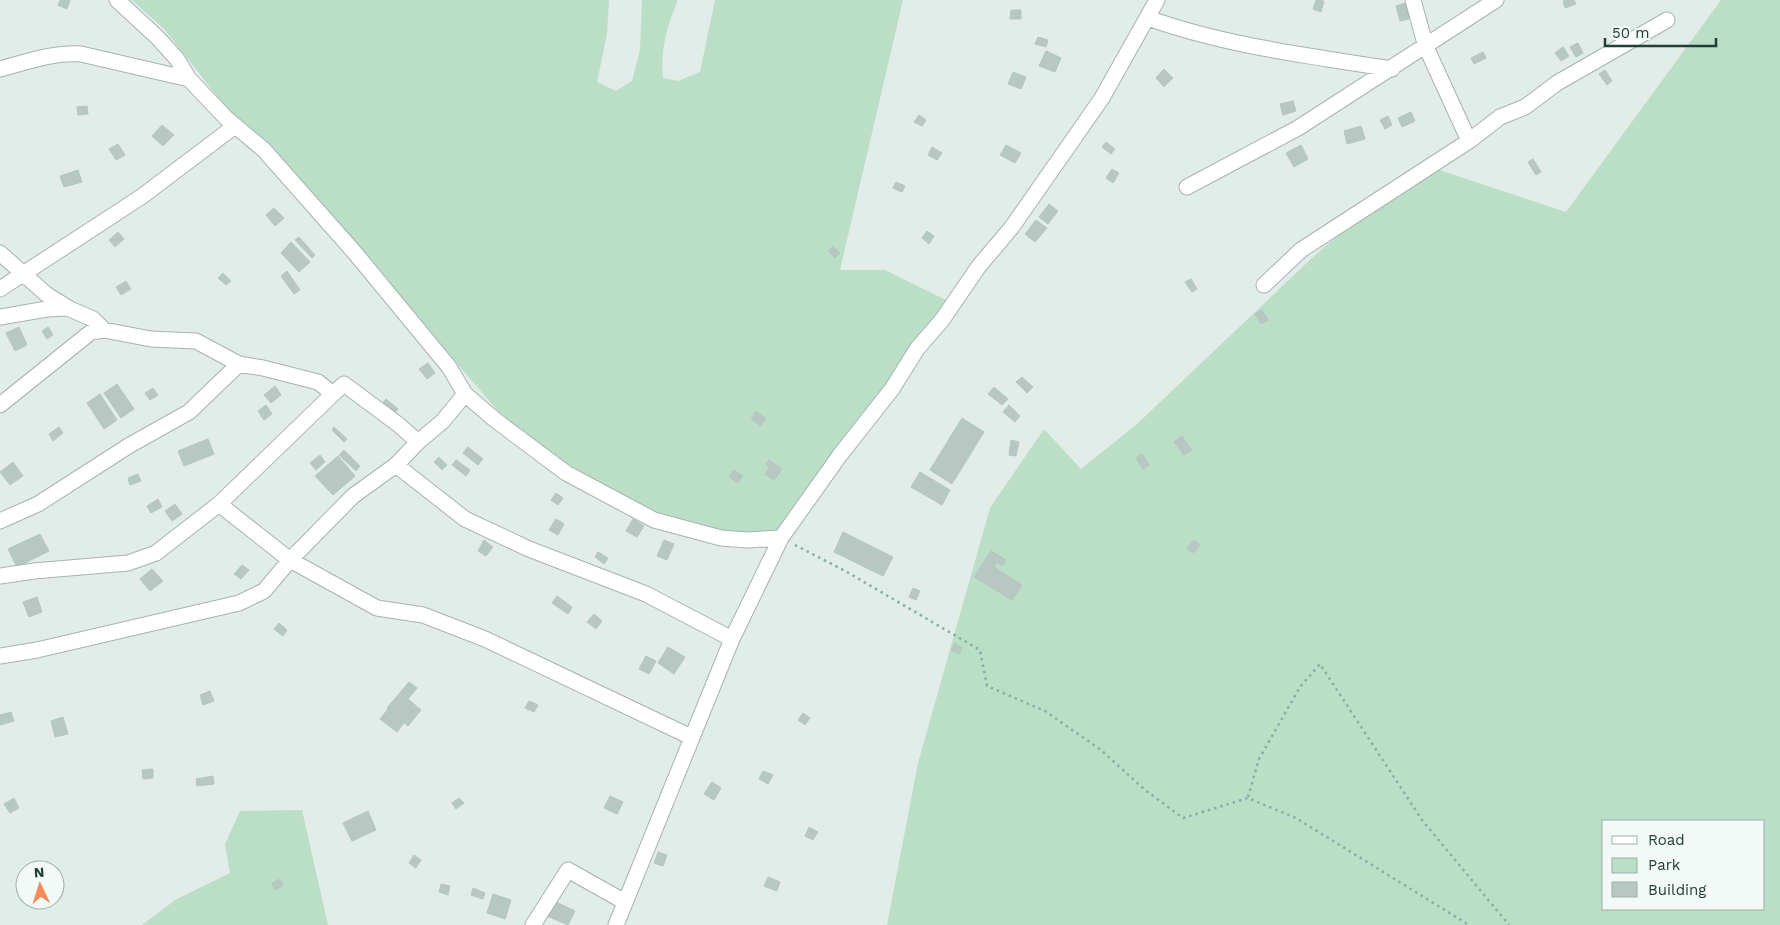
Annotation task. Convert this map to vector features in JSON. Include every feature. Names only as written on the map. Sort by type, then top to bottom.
[{"type":"street","points":[[117,0],[177,59],[189,79],[235,126],[264,150],[355,253],[449,367],[465,394],[501,425],[566,472],[654,520],[721,538],[747,540],[781,538]]},
{"type":"street","points":[[616,925],[732,639],[781,538],[840,455],[892,389],[917,349],[942,320],[979,266],[1012,227],[1102,98],[1157,0]]},
{"type":"street","points":[[1413,0],[1426,47],[1469,141]]},
{"type":"street","points":[[1187,187],[1298,128],[1496,0]]},
{"type":"street","points":[[1148,18],[1177,28],[1229,41],[1392,69]]},
{"type":"street","points":[[1264,285],[1301,250],[1469,141],[1500,118],[1524,107],[1557,82],[1667,20]]},
{"type":"street","points":[[0,69],[51,55],[67,53],[81,54],[189,79]]},
{"type":"street","points":[[0,289],[141,197],[235,126]]},
{"type":"street","points":[[0,252],[46,294],[68,308],[93,319],[104,330]]},
{"type":"street","points":[[0,317],[47,308],[68,308]]},
{"type":"street","points":[[0,405],[91,332],[104,330],[151,339],[196,342],[239,364],[318,382],[333,394]]},
{"type":"street","points":[[0,521],[38,504],[130,445],[189,412],[239,364]]},
{"type":"street","points":[[0,576],[34,571],[128,563],[156,553],[219,504],[344,384],[399,425],[418,442]]},
{"type":"street","points":[[0,656],[37,650],[239,603],[264,591],[290,560],[353,496],[396,465],[418,442],[444,421],[465,394]]},
{"type":"street","points":[[396,465],[465,519],[529,549],[646,594],[732,639]]},
{"type":"street","points":[[219,504],[290,560],[377,608],[423,615],[484,639],[691,737]]},
{"type":"street","points":[[534,925],[568,870],[625,902]]},
{"type":"path","points":[[781,538],[847,572],[980,650],[987,686],[1045,711],[1102,750],[1145,790],[1183,818],[1248,798],[1296,818],[1469,925]]},
{"type":"path","points":[[1248,798],[1259,759],[1300,687],[1320,664],[1422,820],[1509,925]]},
{"type":"green space","points":[[132,0],[609,0],[607,34],[597,82],[616,91],[632,81],[640,50],[642,0],[678,0],[665,38],[662,68],[663,78],[678,81],[700,72],[715,0],[903,0],[840,270],[885,270],[956,305],[798,520],[773,531],[723,533],[656,514],[552,455],[498,411],[325,210],[231,114],[165,30]]},
{"type":"green space","points":[[1721,0],[1780,0],[1780,925],[887,925],[918,763],[990,508],[1044,429],[1081,469],[1137,424],[1313,257],[1421,164],[1566,212]]},
{"type":"green space","points":[[302,810],[328,925],[142,925],[175,900],[230,873],[225,844],[240,811]]},
{"type":"building","points":[[60,0],[70,0],[67,9],[58,5]]},
{"type":"building","points":[[1316,0],[1324,1],[1321,12],[1313,9]]},
{"type":"building","points":[[1574,0],[1576,4],[1565,8],[1563,1]]},
{"type":"building","points":[[1406,3],[1409,19],[1400,21],[1396,6]]},
{"type":"building","points":[[1011,10],[1021,10],[1021,19],[1010,19]]},
{"type":"building","points":[[1038,37],[1048,40],[1046,47],[1035,44]]},
{"type":"building","points":[[1578,43],[1583,53],[1576,57],[1570,47]]},
{"type":"building","points":[[1563,47],[1569,56],[1561,61],[1555,53]]},
{"type":"building","points":[[1046,51],[1061,58],[1055,72],[1039,66]]},
{"type":"building","points":[[1483,52],[1486,58],[1474,64],[1471,58]]},
{"type":"building","points":[[1164,69],[1173,78],[1164,87],[1156,78]]},
{"type":"building","points":[[1605,70],[1612,81],[1607,85],[1599,74]]},
{"type":"building","points":[[1013,72],[1026,77],[1021,89],[1008,84]]},
{"type":"building","points":[[1293,101],[1296,111],[1283,115],[1280,104]]},
{"type":"building","points":[[87,106],[88,114],[78,115],[77,107]]},
{"type":"building","points":[[1411,112],[1415,121],[1402,127],[1398,118]]},
{"type":"building","points":[[919,115],[926,120],[922,126],[914,122]]},
{"type":"building","points":[[1388,116],[1392,125],[1385,129],[1380,120]]},
{"type":"building","points":[[162,125],[174,135],[163,146],[152,136]]},
{"type":"building","points":[[1361,126],[1365,139],[1347,144],[1344,131]]},
{"type":"building","points":[[1106,142],[1115,149],[1111,154],[1102,147]]},
{"type":"building","points":[[118,144],[125,155],[116,160],[109,149]]},
{"type":"building","points":[[1006,145],[1021,153],[1015,163],[1000,155]]},
{"type":"building","points":[[1301,145],[1308,159],[1294,167],[1286,153]]},
{"type":"building","points":[[932,147],[942,153],[937,160],[928,155]]},
{"type":"building","points":[[1533,159],[1541,172],[1536,175],[1528,162]]},
{"type":"building","points":[[1112,169],[1119,173],[1113,183],[1106,178]]},
{"type":"building","points":[[78,170],[82,182],[64,187],[60,176]]},
{"type":"building","points":[[896,182],[905,186],[902,192],[893,188]]},
{"type":"building","points":[[1049,204],[1058,211],[1048,224],[1039,217]]},
{"type":"building","points":[[274,208],[284,218],[275,226],[266,215]]},
{"type":"building","points":[[1036,220],[1047,228],[1035,242],[1025,234]]},
{"type":"building","points":[[927,231],[934,236],[929,244],[922,238]]},
{"type":"building","points":[[118,232],[124,239],[115,247],[109,240]]},
{"type":"building","points":[[299,237],[315,255],[312,258],[295,240]]},
{"type":"building","points":[[291,242],[310,262],[299,272],[281,253]]},
{"type":"building","points":[[833,246],[840,253],[835,258],[828,251]]},
{"type":"building","points":[[287,271],[300,290],[294,294],[281,276]]},
{"type":"building","points":[[223,273],[231,281],[226,285],[218,278]]},
{"type":"building","points":[[1191,279],[1197,289],[1192,292],[1185,282]]},
{"type":"building","points":[[126,281],[131,289],[121,295],[116,287]]},
{"type":"building","points":[[1262,310],[1268,320],[1261,324],[1255,314]]},
{"type":"building","points":[[19,327],[27,345],[15,351],[6,333]]},
{"type":"building","points":[[48,327],[53,335],[47,339],[42,331]]},
{"type":"building","points":[[428,363],[435,373],[427,379],[419,369]]},
{"type":"building","points":[[1022,377],[1033,387],[1027,393],[1016,382]]},
{"type":"building","points":[[117,384],[134,409],[121,418],[104,393]]},
{"type":"building","points":[[275,386],[281,395],[271,403],[264,395]]},
{"type":"building","points":[[994,387],[1008,399],[1002,405],[988,394]]},
{"type":"building","points":[[153,388],[158,395],[150,400],[145,393]]},
{"type":"building","points":[[100,394],[117,420],[104,429],[87,403]]},
{"type":"building","points":[[386,399],[398,409],[393,414],[382,405]]},
{"type":"building","points":[[266,405],[272,414],[264,420],[258,411]]},
{"type":"building","points":[[1009,405],[1020,416],[1015,422],[1003,412]]},
{"type":"building","points":[[756,411],[766,418],[761,426],[751,419]]},
{"type":"building","points":[[962,418],[984,432],[952,484],[930,470]]},
{"type":"building","points":[[59,427],[63,433],[53,441],[49,434]]},
{"type":"building","points":[[334,427],[347,439],[344,442],[332,430]]},
{"type":"building","points":[[1182,436],[1192,450],[1184,455],[1174,442]]},
{"type":"building","points":[[208,439],[214,454],[184,466],[178,451]]},
{"type":"building","points":[[1011,440],[1019,442],[1016,456],[1009,455]]},
{"type":"building","points":[[468,447],[483,459],[478,465],[463,453]]},
{"type":"building","points":[[344,450],[360,466],[356,471],[339,455]]},
{"type":"building","points":[[1142,454],[1149,465],[1143,469],[1136,458]]},
{"type":"building","points":[[320,455],[325,462],[316,470],[310,463]]},
{"type":"building","points":[[338,456],[355,476],[333,495],[315,476]]},
{"type":"building","points":[[439,457],[447,465],[442,470],[434,462]]},
{"type":"building","points":[[456,460],[470,470],[466,476],[452,465]]},
{"type":"building","points":[[769,460],[782,469],[774,480],[765,474],[770,467],[766,464]]},
{"type":"building","points":[[13,462],[23,476],[10,485],[0,472]]},
{"type":"building","points":[[734,470],[743,476],[738,483],[729,477]]},
{"type":"building","points":[[920,472],[950,490],[942,505],[911,487]]},
{"type":"building","points":[[138,474],[141,481],[130,485],[128,478]]},
{"type":"building","points":[[556,493],[563,498],[558,505],[551,500]]},
{"type":"building","points":[[158,499],[162,507],[151,513],[147,506]]},
{"type":"building","points":[[175,504],[182,514],[172,521],[165,511]]},
{"type":"building","points":[[556,519],[564,524],[558,535],[549,530]]},
{"type":"building","points":[[633,519],[644,526],[637,537],[626,531]]},
{"type":"building","points":[[843,532],[893,557],[883,576],[834,552]]},
{"type":"building","points":[[40,534],[49,551],[17,567],[8,549]]},
{"type":"building","points":[[484,540],[493,547],[486,556],[478,551]]},
{"type":"building","points":[[664,540],[674,544],[667,560],[657,556]]},
{"type":"building","points":[[1194,540],[1200,545],[1193,553],[1187,548]]},
{"type":"building","points":[[991,551],[1006,560],[1002,566],[997,562],[994,567],[1022,585],[1012,600],[974,577]]},
{"type":"building","points":[[598,552],[608,558],[604,564],[595,557]]},
{"type":"building","points":[[242,565],[249,570],[241,579],[234,574]]},
{"type":"building","points":[[152,569],[163,581],[150,591],[140,579]]},
{"type":"building","points":[[913,588],[920,591],[916,600],[909,597]]},
{"type":"building","points":[[557,596],[572,607],[568,614],[552,603]]},
{"type":"building","points":[[37,597],[42,612],[29,617],[23,602]]},
{"type":"building","points":[[594,614],[602,621],[596,629],[587,622]]},
{"type":"building","points":[[279,623],[287,630],[283,636],[274,629]]},
{"type":"building","points":[[955,643],[962,648],[959,654],[951,650]]},
{"type":"building","points":[[668,647],[685,657],[674,674],[658,663]]},
{"type":"building","points":[[646,656],[656,661],[649,674],[639,669]]},
{"type":"building","points":[[409,682],[417,688],[408,699],[421,710],[408,726],[387,708]]},
{"type":"building","points":[[210,691],[214,701],[203,705],[200,695]]},
{"type":"building","points":[[397,698],[413,711],[397,732],[380,719]]},
{"type":"building","points":[[529,701],[538,705],[534,712],[525,708]]},
{"type":"building","points":[[11,712],[14,721],[0,725],[0,715]]},
{"type":"building","points":[[803,713],[810,718],[805,725],[798,720]]},
{"type":"building","points":[[63,717],[68,734],[55,737],[51,721]]},
{"type":"building","points":[[153,769],[153,778],[143,779],[142,770]]},
{"type":"building","points":[[763,771],[773,775],[768,784],[759,779]]},
{"type":"building","points":[[213,776],[214,784],[197,786],[196,779]]},
{"type":"building","points":[[712,782],[721,788],[714,800],[704,794]]},
{"type":"building","points":[[610,796],[623,802],[617,814],[604,808]]},
{"type":"building","points":[[14,798],[19,808],[10,813],[4,804]]},
{"type":"building","points":[[459,798],[464,803],[456,809],[452,803]]},
{"type":"building","points":[[368,811],[376,830],[352,841],[343,823]]},
{"type":"building","points":[[809,827],[818,832],[813,840],[805,836]]},
{"type":"building","points":[[658,852],[667,855],[663,866],[654,863]]},
{"type":"building","points":[[414,855],[421,860],[416,868],[409,863]]},
{"type":"building","points":[[768,877],[780,882],[777,891],[764,886]]},
{"type":"building","points":[[280,879],[283,885],[275,890],[272,883]]},
{"type":"building","points":[[441,884],[450,886],[448,895],[439,892]]},
{"type":"building","points":[[473,888],[485,893],[483,899],[471,895]]},
{"type":"building","points":[[493,894],[511,900],[505,919],[487,913]]},
{"type":"building","points":[[554,901],[575,911],[568,925],[547,916]]}]
